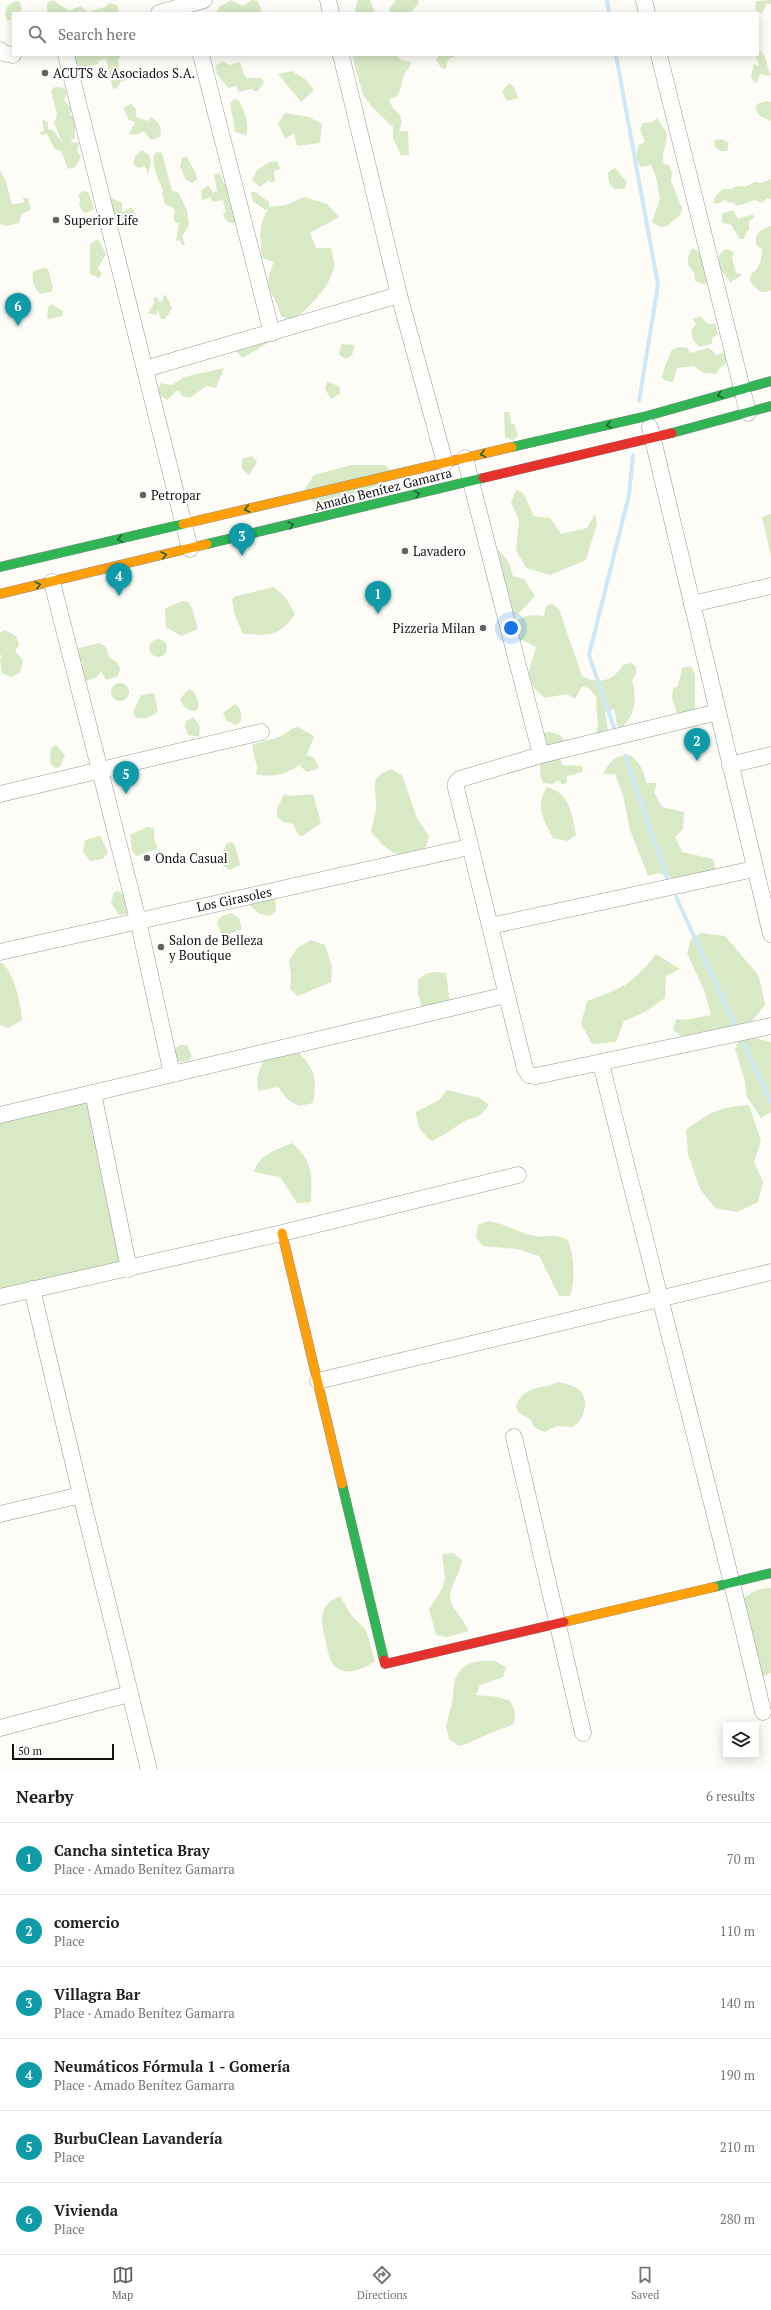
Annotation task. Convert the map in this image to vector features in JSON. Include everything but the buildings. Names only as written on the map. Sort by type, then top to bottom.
[{"type":"main road","name":"Amado Benítez Gamarra","points":[[0,567],[647,416],[771,381]]},
{"type":"main road","name":"Amado Benítez Gamarra","points":[[0,594],[652,438],[771,406]]},
{"type":"main road","points":[[282,1233],[385,1664],[771,1573]]},
{"type":"street","points":[[166,12],[189,9],[204,0]]},
{"type":"street","points":[[328,0],[331,12]]},
{"type":"street","points":[[644,0],[647,12]]},
{"type":"street","points":[[0,50],[3,53],[12,55]]},
{"type":"street","points":[[66,56],[190,549]]},
{"type":"street","points":[[201,56],[272,332]]},
{"type":"street","points":[[341,56],[399,296],[445,463]]},
{"type":"street","points":[[658,56],[743,388],[748,413]]},
{"type":"street","points":[[145,370],[399,296]]},
{"type":"street","points":[[647,416],[754,869],[770,927]]},
{"type":"street","points":[[465,458],[541,754]]},
{"type":"street","points":[[52,582],[98,771],[138,920],[172,1074]]},
{"type":"street","points":[[692,604],[771,586]]},
{"type":"street","points":[[718,712],[541,754],[460,779],[456,783],[469,847],[525,1069],[529,1075],[536,1076],[601,1063],[771,1026]]},
{"type":"street","points":[[0,794],[261,732]]},
{"type":"street","points":[[730,765],[771,755]]},
{"type":"street","name":"Los Girasoles","points":[[0,952],[469,847]]},
{"type":"street","points":[[490,926],[754,869]]},
{"type":"street","points":[[0,1115],[506,995]]},
{"type":"street","points":[[601,1063],[659,1298],[732,1581],[763,1712]]},
{"type":"street","points":[[93,1093],[129,1269]]},
{"type":"street","points":[[0,1297],[129,1269],[282,1233],[518,1175]]},
{"type":"street","points":[[318,1382],[771,1272]]},
{"type":"street","points":[[32,1289],[80,1495],[149,1770]]},
{"type":"street","points":[[514,1437],[583,1733]]},
{"type":"street","points":[[0,1514],[80,1495]]},
{"type":"street","points":[[0,1728],[129,1694]]},
{"type":"green space","points":[[53,0],[69,11],[80,6],[88,12],[47,12],[47,3]]},
{"type":"green space","points":[[231,0],[243,6],[252,0],[258,1],[262,12],[216,12],[219,7]]},
{"type":"green space","points":[[358,0],[370,0],[375,12],[356,12]]},
{"type":"green space","points":[[396,0],[418,0],[419,3],[411,12],[390,12],[389,9]]},
{"type":"green space","points":[[771,0],[771,4],[766,4],[763,12],[759,14],[755,8],[756,1]]},
{"type":"green space","points":[[15,1],[20,2],[22,10],[12,12],[11,20],[7,21],[5,13],[7,6]]},
{"type":"green space","points":[[109,3],[117,5],[119,12],[88,12],[105,7]]},
{"type":"green space","points":[[760,51],[763,53],[771,74],[769,76],[760,74],[757,82],[755,83],[751,77],[754,64],[759,66],[756,57],[759,56]]},
{"type":"green space","points":[[75,56],[120,56],[118,61],[120,73],[130,70],[127,80],[121,81],[117,88],[113,89],[106,59],[98,61],[98,64],[77,69],[78,65],[74,58]]},
{"type":"green space","points":[[352,56],[397,56],[401,60],[411,62],[403,77],[398,93],[395,98],[389,99],[393,108],[400,116],[401,125],[399,131],[408,131],[409,155],[401,155],[393,138],[393,127],[372,107],[363,95]]},
{"type":"green space","points":[[438,56],[454,56],[448,60],[446,69],[441,68],[436,59]]},
{"type":"green space","points":[[222,61],[229,65],[240,62],[244,75],[247,78],[262,78],[264,83],[257,92],[251,89],[239,92],[236,86],[228,88],[217,74],[215,66]]},
{"type":"green space","points":[[292,71],[305,79],[314,90],[301,102],[278,74]]},
{"type":"green space","points":[[509,83],[514,87],[518,98],[507,101],[502,92]]},
{"type":"green space","points":[[55,87],[64,88],[67,93],[64,100],[72,109],[70,114],[75,119],[75,138],[70,142],[79,143],[77,151],[81,157],[75,167],[68,169],[61,151],[54,148],[47,134],[41,135],[40,132],[44,131],[42,120],[48,122],[48,129],[53,130],[63,144],[54,123],[57,115],[51,90]]},
{"type":"green space","points":[[234,99],[238,100],[244,112],[247,122],[246,135],[235,132],[230,103]]},
{"type":"green space","points":[[768,101],[771,102],[771,121],[760,116],[755,108],[759,103]]},
{"type":"green space","points":[[131,104],[136,109],[136,117],[148,121],[151,117],[158,123],[161,128],[160,137],[151,140],[144,131],[136,135],[129,134],[135,122],[129,120],[123,108]]},
{"type":"green space","points":[[285,113],[309,117],[322,124],[320,143],[297,146],[294,133],[285,139],[278,123]]},
{"type":"green space","points":[[657,118],[667,136],[663,156],[664,164],[669,165],[672,173],[671,181],[682,208],[681,214],[667,226],[661,227],[652,222],[660,199],[656,177],[651,165],[641,167],[636,159],[638,145],[645,142],[640,129],[643,123],[653,122]]},
{"type":"green space","points":[[722,139],[729,143],[727,151],[721,151],[715,147],[714,140]]},
{"type":"green space","points":[[142,150],[149,155],[151,162],[148,175],[145,166],[138,168],[133,163],[136,155]]},
{"type":"green space","points":[[157,152],[162,153],[172,191],[178,192],[187,210],[189,225],[182,237],[185,245],[182,245],[180,240],[176,241],[179,223],[176,223],[173,218],[175,211],[172,207],[165,204],[162,194],[163,190],[154,165],[153,156]]},
{"type":"green space","points":[[187,157],[197,177],[197,180],[192,183],[186,180],[180,167],[182,158]]},
{"type":"green space","points":[[277,161],[280,169],[274,171],[275,181],[271,183],[269,180],[260,187],[252,180],[257,170],[270,162]]},
{"type":"green space","points":[[615,168],[627,182],[624,189],[614,189],[609,183],[608,172]]},
{"type":"green space","points":[[0,171],[6,181],[12,205],[24,202],[23,198],[28,198],[31,210],[22,214],[19,223],[6,226],[0,224]]},
{"type":"green space","points":[[220,173],[224,184],[227,182],[238,222],[230,223],[226,220],[223,213],[226,212],[223,200],[212,202],[211,197],[202,200],[201,191],[208,185],[213,193],[217,191],[214,175]]},
{"type":"green space","points":[[771,179],[771,199],[767,198],[762,203],[755,200],[737,206],[733,202],[729,203],[725,200],[717,204],[713,203],[716,195],[723,189],[731,189],[737,186],[745,187],[755,182],[762,183]]},
{"type":"green space","points":[[83,191],[88,192],[94,209],[86,213],[82,211],[79,204],[80,200],[78,195]]},
{"type":"green space","points":[[254,191],[269,202],[269,207],[286,205],[304,197],[327,204],[339,217],[310,233],[316,248],[331,248],[334,267],[328,282],[318,297],[292,321],[281,316],[268,286],[270,272],[274,262],[262,258],[260,238],[261,227],[268,209],[265,210],[253,201],[251,193]]},
{"type":"green space","points":[[109,197],[122,203],[122,212],[132,207],[136,215],[133,220],[122,221],[116,226]]},
{"type":"green space","points":[[733,210],[738,219],[753,214],[754,218],[749,221],[749,230],[746,232],[744,239],[740,239],[731,225],[722,223],[722,214]]},
{"type":"green space","points":[[771,226],[771,290],[768,292],[762,292],[750,281],[751,274],[757,269],[761,260],[762,248],[758,247],[756,237],[760,231]]},
{"type":"green space","points":[[98,239],[106,254],[98,268],[102,274],[99,278],[90,274],[90,244]]},
{"type":"green space","points":[[692,248],[700,253],[702,257],[709,282],[703,284],[695,281],[694,272],[688,264],[689,255]]},
{"type":"green space","points":[[726,249],[734,252],[732,258],[736,273],[740,273],[741,276],[730,282],[721,270],[718,262],[718,258]]},
{"type":"green space","points":[[44,268],[48,269],[53,287],[51,292],[40,294],[34,283],[33,271]]},
{"type":"green space","points":[[166,295],[172,308],[165,319],[161,319],[158,310],[156,315],[148,313],[154,303],[153,298],[157,297],[160,302],[163,300],[163,296]]},
{"type":"green space","points":[[51,304],[63,311],[62,316],[49,319],[47,317],[48,308]]},
{"type":"green space","points":[[700,316],[708,324],[715,323],[718,334],[712,338],[712,344],[699,347],[693,339],[691,330],[696,324],[693,319]]},
{"type":"green space","points":[[257,331],[271,341],[243,358],[232,348]]},
{"type":"green space","points":[[341,344],[355,345],[352,355],[346,359],[339,355]]},
{"type":"green space","points":[[678,347],[688,348],[690,353],[708,348],[713,351],[715,355],[725,353],[727,362],[716,374],[704,373],[694,366],[677,368],[673,382],[667,381],[662,378],[663,371],[671,351]]},
{"type":"green space","points":[[224,368],[216,388],[206,386],[190,398],[182,396],[178,390],[167,400],[157,393],[161,383],[172,385],[184,377]]},
{"type":"green space","points":[[327,381],[340,387],[340,394],[331,399],[325,389]]},
{"type":"green space","points":[[504,412],[509,412],[511,423],[515,425],[518,436],[513,440],[505,437]]},
{"type":"green space","points":[[252,456],[257,462],[249,475],[242,469],[242,459]]},
{"type":"green space","points":[[351,465],[385,465],[398,477],[344,498],[316,505],[303,492],[314,475]]},
{"type":"green space","points":[[516,490],[523,493],[534,516],[550,518],[561,534],[587,528],[595,514],[597,524],[586,560],[550,575],[526,568],[516,550],[519,521],[511,502]]},
{"type":"green space","points":[[771,514],[771,556],[762,517]]},
{"type":"green space","points":[[495,550],[500,551],[509,563],[513,576],[524,579],[535,596],[518,614],[500,610],[486,577],[486,558]]},
{"type":"green space","points":[[274,587],[286,598],[295,614],[289,622],[273,633],[260,635],[243,634],[235,616],[232,599],[236,596]]},
{"type":"green space","points":[[183,601],[188,602],[192,608],[198,629],[181,636],[166,627],[165,610],[168,607]]},
{"type":"green space","points":[[552,604],[559,609],[582,676],[588,679],[600,681],[615,675],[623,665],[631,663],[636,666],[636,674],[632,680],[635,700],[634,706],[630,718],[621,728],[617,725],[614,709],[605,712],[608,731],[598,738],[596,733],[598,725],[596,707],[597,698],[590,689],[582,686],[575,699],[567,694],[545,698],[537,691],[529,680],[529,670],[536,647],[522,640],[507,640],[505,630],[514,622],[523,617],[532,615],[544,616],[546,606]]},
{"type":"green space","points":[[5,630],[16,636],[19,645],[15,651],[23,660],[20,673],[11,677],[2,673],[0,660],[2,657],[0,654],[0,633]]},
{"type":"green space","points":[[158,639],[164,642],[167,648],[164,654],[158,657],[152,654],[149,648],[152,642]]},
{"type":"green space","points":[[99,643],[106,647],[109,657],[119,665],[120,670],[117,677],[106,680],[101,671],[97,677],[87,681],[83,678],[81,668],[83,662],[80,661],[77,651],[79,648]]},
{"type":"green space","points":[[691,666],[695,675],[695,709],[686,716],[678,716],[672,698],[673,689],[678,686],[682,668]]},
{"type":"green space","points":[[116,683],[124,683],[129,688],[127,699],[124,701],[116,701],[111,696],[111,688]]},
{"type":"green space","points":[[190,689],[196,695],[198,700],[198,709],[194,711],[185,707],[180,698]]},
{"type":"green space","points":[[154,693],[158,711],[147,717],[135,717],[133,712],[141,695]]},
{"type":"green space","points":[[235,704],[241,711],[241,721],[236,725],[227,721],[223,713]]},
{"type":"green space","points":[[194,717],[200,727],[199,737],[188,735],[185,726],[186,721]]},
{"type":"green space","points":[[298,727],[314,736],[304,760],[294,769],[282,774],[256,774],[257,768],[252,745],[278,737]]},
{"type":"green space","points":[[548,732],[558,734],[564,739],[565,746],[559,753],[562,765],[583,766],[582,772],[567,776],[567,782],[563,785],[558,780],[553,784],[543,783],[540,774],[542,733]]},
{"type":"green space","points":[[56,745],[65,755],[60,767],[55,768],[50,763],[51,748]]},
{"type":"green space","points":[[307,755],[314,758],[319,768],[307,772],[300,766]]},
{"type":"green space","points":[[629,755],[636,760],[641,767],[646,783],[657,783],[654,792],[662,807],[684,812],[683,829],[675,837],[682,852],[713,859],[716,869],[677,880],[659,873],[648,876],[630,830],[623,795],[615,774],[603,774],[613,760]]},
{"type":"green space","points":[[391,769],[402,775],[417,818],[429,836],[426,847],[417,852],[409,854],[395,853],[383,845],[371,832],[376,810],[376,780],[384,772]]},
{"type":"green space","points":[[547,787],[561,794],[569,805],[576,835],[567,841],[553,838],[546,825],[542,813],[541,800]]},
{"type":"green space","points":[[284,794],[290,796],[313,794],[321,823],[304,835],[299,836],[293,824],[283,822],[277,816],[277,809]]},
{"type":"green space","points":[[147,827],[154,828],[154,840],[157,845],[157,849],[136,856],[132,850],[130,835]]},
{"type":"green space","points":[[100,836],[108,852],[103,859],[90,861],[83,851],[85,840]]},
{"type":"green space","points":[[231,842],[235,845],[240,865],[230,870],[223,866],[222,854],[226,844]]},
{"type":"green space","points":[[118,891],[126,897],[131,910],[126,914],[119,915],[111,903],[114,892]]},
{"type":"green space","points":[[275,897],[276,911],[269,916],[260,914],[250,906],[254,902]]},
{"type":"green space","points":[[231,913],[239,918],[242,929],[227,935],[221,933],[217,922],[222,916]]},
{"type":"green space","points":[[701,933],[725,936],[759,976],[765,1005],[751,1022],[723,1034],[685,1039],[673,1030],[676,1019],[689,1019],[711,1015],[704,990],[687,953],[691,939]]},
{"type":"green space","points":[[311,940],[325,945],[332,967],[331,982],[298,996],[290,989],[291,975],[289,960],[298,947]]},
{"type":"green space","points":[[656,954],[680,969],[666,976],[665,998],[645,1012],[624,1021],[616,1042],[592,1044],[581,1024],[587,1001],[610,993],[626,984],[640,973]]},
{"type":"green space","points":[[0,962],[5,966],[13,980],[22,1020],[8,1028],[0,1025]]},
{"type":"green space","points":[[436,972],[446,973],[450,1003],[422,1009],[418,994],[418,980],[425,974]]},
{"type":"green space","points":[[751,1037],[771,1042],[771,1112],[761,1118],[747,1097],[745,1082],[735,1049],[738,1042],[745,1038]]},
{"type":"green space","points":[[180,1045],[187,1045],[192,1056],[188,1061],[178,1062],[173,1056],[174,1049]]},
{"type":"green space","points":[[285,1053],[299,1053],[312,1070],[315,1081],[313,1103],[299,1106],[288,1100],[278,1087],[258,1091],[257,1077],[264,1059]]},
{"type":"green space","points":[[447,1090],[480,1098],[489,1105],[478,1116],[464,1121],[432,1141],[420,1129],[416,1112],[439,1100]]},
{"type":"green space","points":[[90,1100],[121,1263],[0,1289],[0,1123]]},
{"type":"green space","points":[[749,1105],[761,1141],[754,1162],[763,1182],[758,1202],[737,1212],[715,1208],[700,1189],[688,1154],[686,1130],[702,1119],[722,1109]]},
{"type":"green space","points":[[292,1143],[308,1163],[312,1184],[311,1202],[297,1203],[280,1177],[254,1172],[256,1166],[269,1153]]},
{"type":"green space","points":[[488,1221],[501,1224],[529,1235],[555,1236],[568,1240],[574,1268],[570,1296],[559,1296],[539,1256],[517,1249],[483,1246],[476,1237],[478,1225]]},
{"type":"green space","points":[[559,1382],[572,1385],[580,1391],[585,1401],[584,1413],[573,1427],[556,1426],[545,1432],[539,1430],[534,1427],[531,1420],[518,1412],[516,1406],[518,1401],[524,1393],[528,1391]]},
{"type":"green space","points":[[453,1553],[462,1560],[452,1586],[450,1597],[451,1602],[469,1631],[447,1637],[436,1635],[429,1609],[442,1589],[445,1578],[442,1554]]},
{"type":"green space","points":[[771,1588],[771,1673],[760,1678],[739,1604],[745,1597],[753,1592]]},
{"type":"green space","points":[[340,1596],[351,1615],[366,1630],[375,1661],[358,1670],[340,1670],[335,1667],[329,1655],[322,1616],[326,1606]]},
{"type":"green space","points":[[495,1661],[506,1667],[503,1677],[480,1685],[476,1695],[499,1697],[510,1701],[515,1711],[514,1723],[508,1727],[458,1746],[449,1739],[446,1726],[452,1703],[455,1679],[461,1669],[470,1663]]},
{"type":"waterway","points":[[607,0],[609,12]]},
{"type":"waterway","points":[[616,56],[658,285],[639,401]]},
{"type":"waterway","points":[[616,733],[589,655],[629,495],[633,455]]},
{"type":"waterway","points":[[625,756],[667,878]]},
{"type":"waterway","points":[[676,897],[734,1023]]},
{"type":"waterway","points":[[744,1044],[771,1102]]},
{"type":"traffic: fast","points":[[512,447],[647,416],[771,381]]},
{"type":"traffic: fast","points":[[672,433],[771,406]]},
{"type":"traffic: fast","points":[[207,544],[483,478]]},
{"type":"traffic: fast","points":[[0,567],[183,524]]},
{"type":"traffic: fast","points":[[342,1484],[384,1660]]},
{"type":"traffic: fast","points":[[714,1587],[771,1573]]},
{"type":"traffic: slow","points":[[183,524],[512,447]]},
{"type":"traffic: slow","points":[[0,594],[207,544]]},
{"type":"traffic: slow","points":[[282,1233],[342,1484]]},
{"type":"traffic: slow","points":[[564,1622],[714,1587]]},
{"type":"traffic: jam","points":[[483,478],[672,433]]},
{"type":"traffic: jam","points":[[384,1660],[385,1664],[564,1622]]},
{"type":"place","name":"ACUTS & Asociados S.A.","points":[[45,73]]},
{"type":"place","name":"Superior Life","points":[[56,220]]},
{"type":"place","name":"Vivienda","points":[[18,326]]},
{"type":"place","name":"Petropar","points":[[143,495]]},
{"type":"place","name":"Lavadero","points":[[405,551]]},
{"type":"place","name":"Villagra Bar","points":[[242,556]]},
{"type":"place","name":"Neumáticos Fórmula 1 - Gomería","points":[[119,596]]},
{"type":"place","name":"Cancha sintetica Bray","points":[[378,614]]},
{"type":"place","name":"Pizzeria Milan","points":[[483,628]]},
{"type":"place","name":"comercio","points":[[697,761]]},
{"type":"place","name":"BurbuClean Lavandería","points":[[126,794]]},
{"type":"place","name":"Onda Casual","points":[[147,858]]},
{"type":"place","name":"Salon de Belleza y Boutique","points":[[161,947]]}]
